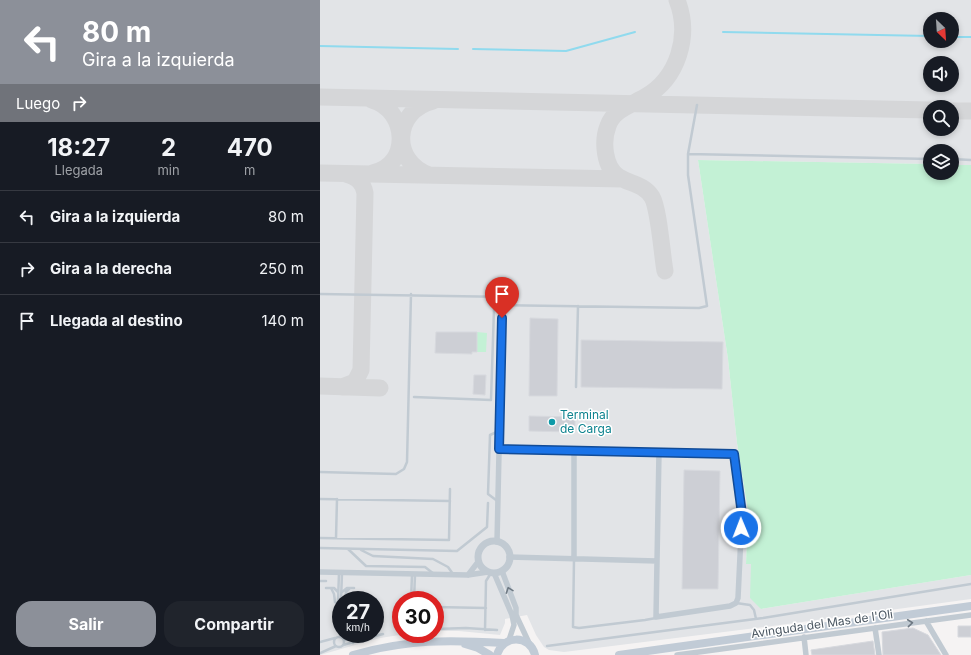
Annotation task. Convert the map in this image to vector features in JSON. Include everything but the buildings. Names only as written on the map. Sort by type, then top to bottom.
[{"type":"main road","points":[[619,655],[971,606]]},
{"type":"main road","points":[[353,655],[381,647],[418,641],[450,640],[507,642],[520,640],[535,652]]},
{"type":"main road","points":[[450,640],[478,648],[490,655]]},
{"type":"main road","points":[[497,655],[507,642]]},
{"type":"street","points":[[497,542],[502,318]]},
{"type":"street","points":[[499,449],[574,450],[659,452],[734,454],[742,514],[738,598],[736,603],[730,606],[656,617],[659,452]]},
{"type":"street","points":[[574,450],[574,559]]},
{"type":"street","points":[[468,575],[478,562],[479,551],[482,546],[492,542],[497,542],[506,547],[509,557],[508,562],[502,571]]},
{"type":"street","points":[[509,557],[657,561]]},
{"type":"street","points":[[478,562],[481,566],[491,572],[512,615],[514,625],[507,642]]},
{"type":"street","points":[[320,572],[468,575],[502,571]]},
{"type":"street","points":[[502,571],[516,608],[516,615],[535,652]]},
{"type":"street","name":"Avinguda del Mas de l'Oli","points":[[677,655],[716,652],[804,637],[971,615]]},
{"type":"street","points":[[926,621],[946,655]]},
{"type":"street","points":[[875,628],[879,655]]},
{"type":"street","points":[[804,637],[806,655]]},
{"type":"lane","points":[[414,397],[491,400],[494,309],[498,305],[699,308],[707,306],[688,175],[688,154],[698,105]]},
{"type":"lane","points":[[688,154],[923,159]]},
{"type":"lane","points":[[959,159],[971,160]]},
{"type":"lane","points":[[320,294],[515,296]]},
{"type":"lane","points":[[320,472],[396,474],[404,469],[407,462],[411,294]]},
{"type":"lane","points":[[510,296],[510,305]]},
{"type":"lane","points":[[576,387],[578,306]]},
{"type":"lane","points":[[498,501],[488,494],[490,435],[500,431]]},
{"type":"lane","points":[[320,538],[449,540],[450,489]]},
{"type":"lane","points":[[320,499],[450,501]]},
{"type":"lane","points":[[336,538],[337,499]]},
{"type":"lane","points":[[320,548],[457,551],[488,527],[488,503]]},
{"type":"lane","points":[[347,549],[366,566],[425,567],[435,574]]},
{"type":"lane","points":[[358,549],[373,556],[433,559],[448,567],[454,574]]},
{"type":"lane","points":[[574,559],[574,627],[579,628],[646,620],[656,617]]},
{"type":"lane","points":[[485,630],[486,581],[491,572]]},
{"type":"lane","points":[[340,573],[340,591]]},
{"type":"lane","points":[[412,591],[413,574]]},
{"type":"lane","points":[[413,574],[414,591]]},
{"type":"lane","points":[[320,581],[326,581]]},
{"type":"lane","points":[[547,646],[756,619],[971,584]]},
{"type":"lane","points":[[326,588],[334,588],[338,591]]},
{"type":"lane","points":[[342,591],[347,588],[354,588]]},
{"type":"lane","points":[[347,591],[351,588]]},
{"type":"lane","points":[[736,603],[750,605],[754,610],[756,619]]},
{"type":"lane","points":[[444,607],[486,608]]},
{"type":"lane","points":[[444,628],[497,630]]},
{"type":"lane","points":[[320,642],[332,639]]},
{"type":"lane","points":[[320,653],[336,646],[341,647],[343,644],[347,643]]},
{"type":"shaded area","points":[[320,0],[971,0],[971,165],[959,165],[959,144],[923,144],[923,164],[698,160],[728,359],[737,443],[748,511],[746,563],[751,564],[761,609],[971,575],[971,599],[564,652],[549,650],[544,647],[536,635],[527,615],[505,619],[500,635],[444,631],[444,591],[392,591],[392,636],[384,637],[384,591],[332,591],[332,643],[362,643],[320,655]]},
{"type":"green space","points":[[698,160],[923,164],[923,180],[959,180],[959,165],[971,165],[971,575],[761,609],[750,598],[751,564],[746,564],[748,511],[737,443],[728,359]]},
{"type":"green space","points":[[477,332],[487,333],[486,352],[477,352]]},
{"type":"waterway","points":[[473,49],[566,51],[635,32]]},
{"type":"waterway","points":[[723,32],[923,36]]},
{"type":"waterway","points":[[959,37],[971,37]]},
{"type":"waterway","points":[[320,46],[458,49]]},
{"type":"taxiway","points":[[665,271],[657,211],[652,197],[645,189],[619,177],[614,173],[607,161],[605,139],[610,120],[623,108],[645,97],[656,89],[666,79],[673,67],[679,55],[683,28],[677,0]]},
{"type":"taxiway","points":[[320,97],[923,110]]},
{"type":"taxiway","points":[[372,100],[384,106],[393,115],[398,126],[400,138],[399,149],[394,160],[385,168],[372,173]]},
{"type":"taxiway","points":[[429,175],[417,168],[408,159],[403,148],[402,136],[404,125],[410,115],[420,106],[433,101]]},
{"type":"taxiway","points":[[959,111],[971,111]]},
{"type":"taxiway","points":[[320,173],[623,179]]},
{"type":"taxiway","points":[[342,387],[355,382],[361,370],[365,193],[359,180],[346,174]]},
{"type":"taxiway","points":[[320,386],[380,388]]},
{"type":"place","name":"Terminal de Carga","points":[[552,422]]},
{"type":"route","points":[[502,318],[499,449],[734,454],[742,514],[741,528]]}]
